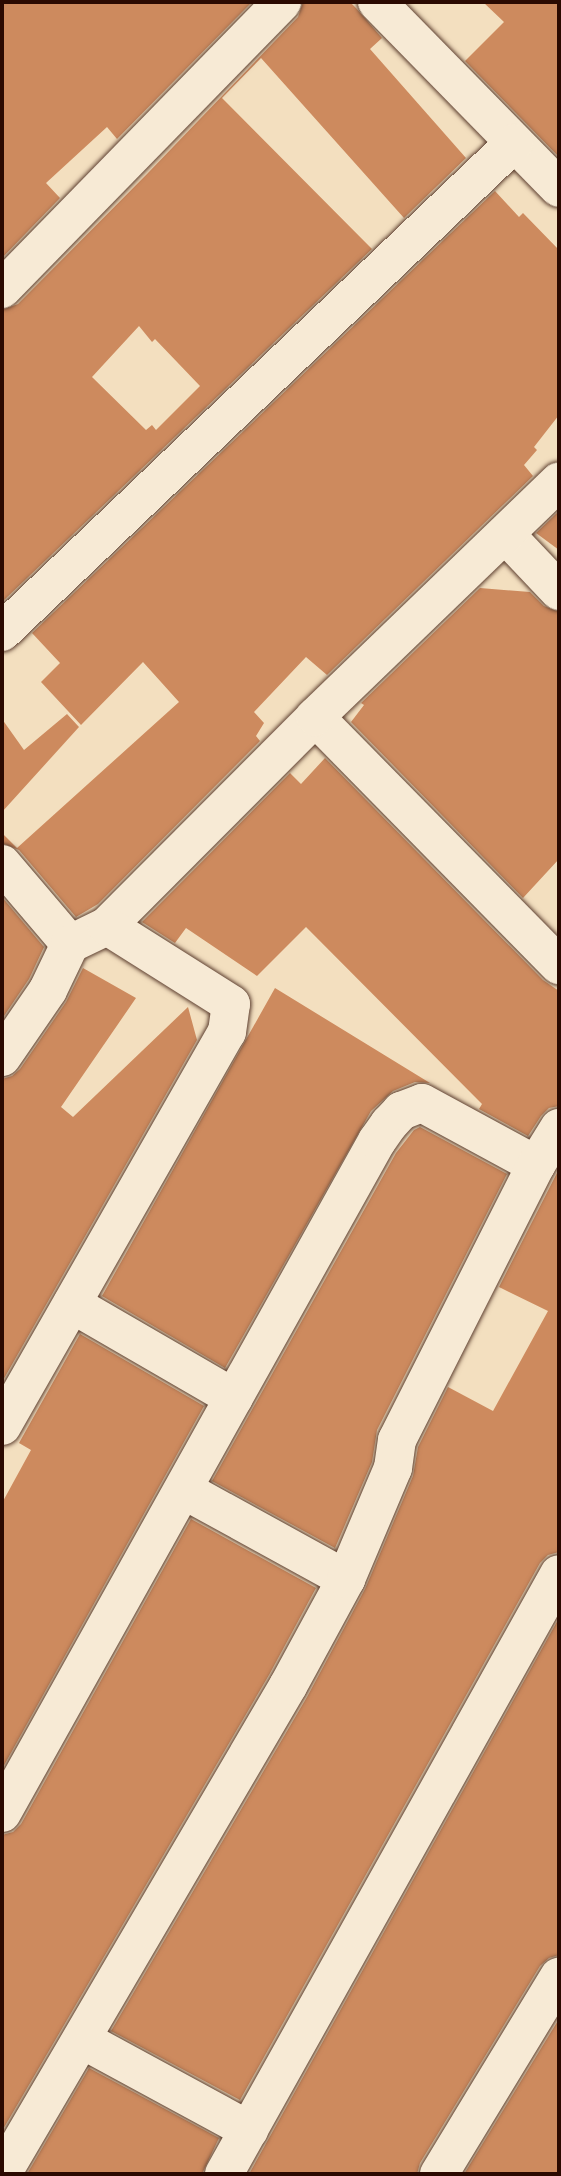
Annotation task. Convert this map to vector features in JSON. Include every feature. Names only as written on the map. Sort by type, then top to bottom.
[{"type":"street","points":[[2,289],[282,2]]},
{"type":"street","points":[[377,2],[559,188]]},
{"type":"street","points":[[2,632],[514,143]]},
{"type":"street","points":[[2,1057],[48,990],[70,944],[107,926],[315,717],[559,481]]},
{"type":"street","points":[[506,535],[559,591]]},
{"type":"street","points":[[315,717],[559,965]]},
{"type":"street","points":[[2,864],[70,944]]},
{"type":"street","points":[[5,1413],[72,1304],[215,1050],[223,1042],[230,1004],[107,926]]},
{"type":"street","points":[[2,1813],[377,1141],[401,1111],[422,1103],[536,1165]]},
{"type":"street","points":[[2,2174],[83,2040],[288,1686],[346,1579],[393,1468],[397,1440],[536,1165],[559,1128]]},
{"type":"street","points":[[72,1304],[234,1398]]},
{"type":"street","points":[[184,1490],[346,1579]]},
{"type":"street","points":[[224,2174],[557,1585]]},
{"type":"street","points":[[439,2174],[559,1977]]},
{"type":"street","points":[[83,2040],[249,2130]]},
{"type":"building","points":[[2,2],[252,2],[117,139],[107,127],[46,183],[60,198],[2,258]]},
{"type":"building","points":[[303,2],[350,2],[382,38],[370,49],[466,158],[404,218],[261,58],[222,98],[372,249],[2,602],[2,310],[18,304],[298,17]],"holes":[[[139,326],[152,342],[155,339],[200,386],[156,430],[152,425],[146,430],[92,377]]]},
{"type":"building","points":[[483,2],[559,2],[559,157],[465,61],[504,22]]},
{"type":"building","points":[[495,191],[519,217],[523,213],[559,250],[559,415],[534,447],[537,450],[524,465],[533,476],[327,675],[306,657],[254,712],[264,723],[256,736],[260,741],[98,904],[76,917],[19,850],[2,843],[2,833],[17,848],[179,702],[143,662],[81,725],[41,682],[60,663],[32,633]]},
{"type":"building","points":[[559,511],[559,550],[536,533]]},
{"type":"building","points":[[480,588],[530,592],[544,606],[559,612],[559,859],[523,898],[351,722],[364,705],[361,703]]},
{"type":"building","points":[[67,714],[79,727],[2,812],[2,719],[24,750]]},
{"type":"building","points":[[325,758],[543,980],[559,991],[559,1106],[549,1108],[528,1136],[479,1109],[482,1104],[306,927],[257,976],[186,928],[175,943],[142,922],[290,773],[301,784]]},
{"type":"building","points":[[2,897],[44,947],[29,979],[2,1019]]},
{"type":"building","points":[[83,968],[136,998],[61,1107],[73,1117],[188,1007],[197,1040],[2,1382],[2,1079],[12,1076],[20,1069],[66,1002]]},
{"type":"building","points":[[275,988],[430,1083],[415,1082],[393,1091],[371,1111],[225,1368],[102,1296]]},
{"type":"building","points":[[420,1127],[507,1174],[377,1430],[372,1462],[335,1548],[212,1481],[396,1153],[414,1130]]},
{"type":"building","points":[[559,1169],[559,1552],[548,1555],[540,1563],[240,2100],[111,2031],[307,1697],[365,1589],[413,1476],[418,1447],[448,1387],[493,1411],[548,1311],[499,1287]]},
{"type":"building","points":[[80,1334],[204,1406],[2,1769],[2,1503],[31,1450],[19,1443]]},
{"type":"building","points":[[191,1519],[316,1588],[269,1675],[2,2131],[2,1835],[13,1832],[21,1824]]},
{"type":"building","points":[[559,1618],[559,1955],[549,1958],[540,1966],[420,2163],[417,2174],[249,2174]]},
{"type":"building","points":[[559,2019],[559,2174],[464,2174]]},
{"type":"building","points":[[89,2068],[219,2138],[202,2174],[27,2174]]}]
